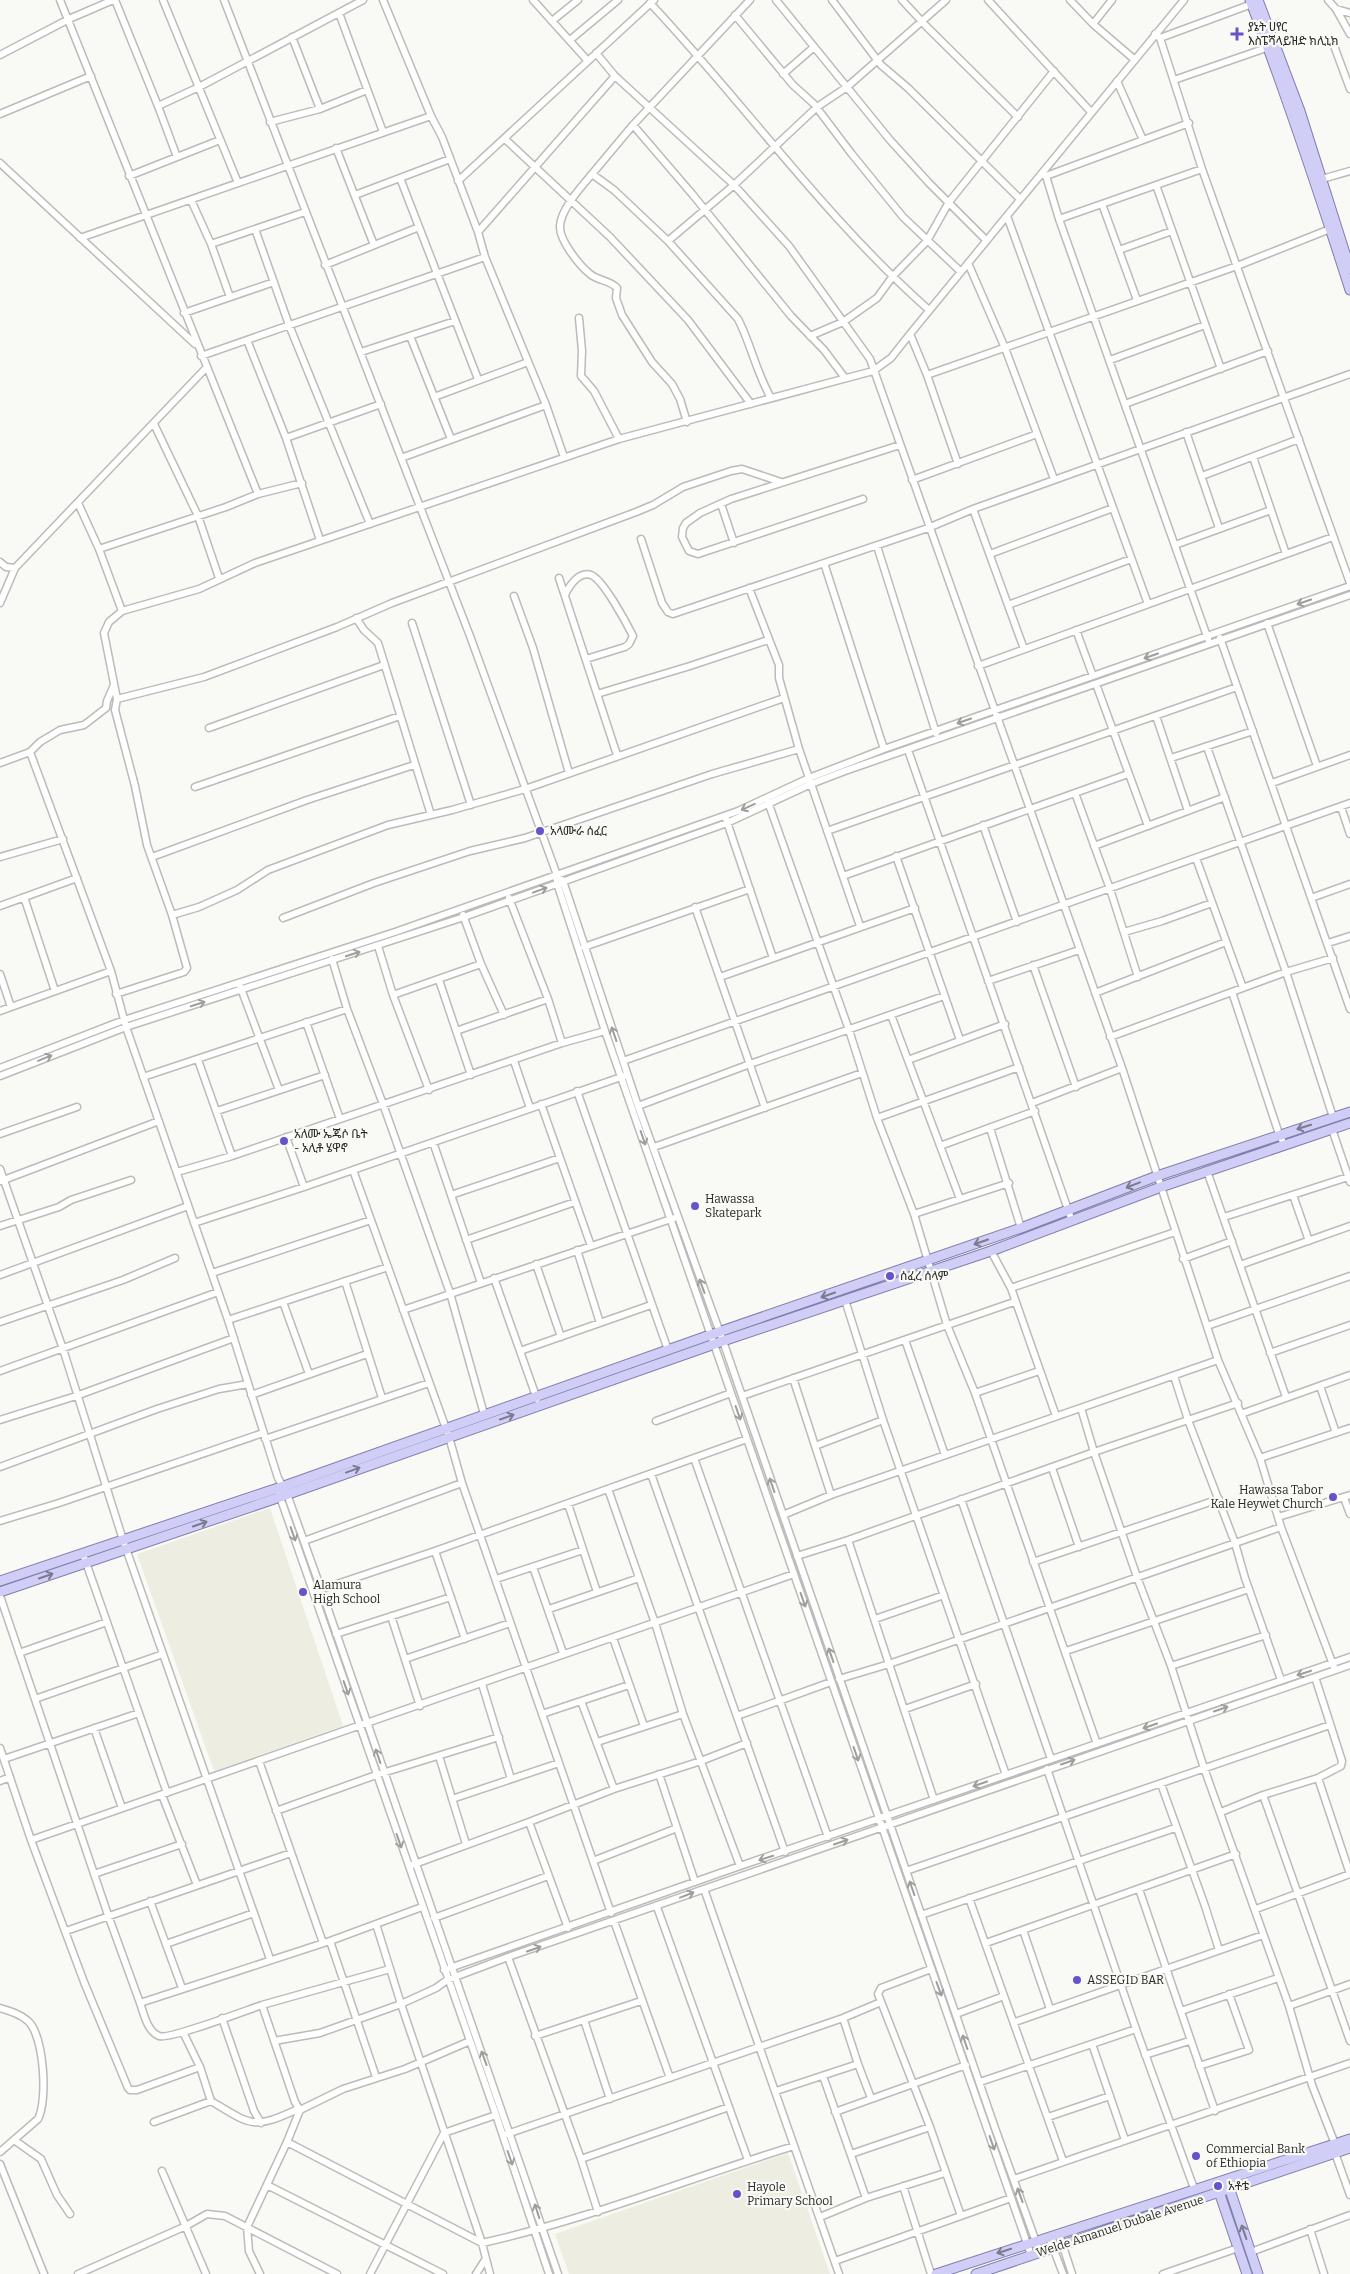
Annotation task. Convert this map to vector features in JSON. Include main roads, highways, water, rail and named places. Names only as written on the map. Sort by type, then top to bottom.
[{"type":"main road","points":[[1253,1],[1350,290]]},
{"type":"main road","points":[[1253,1],[1300,111],[1350,269]]},
{"type":"main road","points":[[0,1594],[395,1451],[445,1428],[484,1414],[1021,1228],[1157,1176],[1278,1134],[1350,1112]]},
{"type":"main road","points":[[395,1451],[449,1437],[991,1251],[1161,1187],[1350,1123]]},
{"type":"main road","points":[[0,1581],[122,1540],[282,1492]]},
{"type":"main road","points":[[936,2274],[1227,2180],[1335,2148],[1350,2139]]},
{"type":"main road","name":"Welde Amanuel Dubale Avenue","points":[[976,2274],[1219,2194],[1335,2148],[1350,2148]]},
{"type":"main road","points":[[1227,2180],[1258,2274]]},
{"type":"main road","points":[[1216,2184],[1247,2274]]},
{"type":"place","name":"ያኔት ሀየር እስፔሻላይዝድ ክሊኒክ","points":[[1237,34]]},
{"type":"place","name":"አላሙራ ሰፈር","points":[[540,831]]},
{"type":"place","name":"አለሙ ኤጄሶ ቤት - አሊቶ ሄዋኖ","points":[[284,1141]]},
{"type":"place","name":"Hawassa Skatepark","points":[[695,1206]]},
{"type":"place","name":"ሰፈረ ሰላም","points":[[890,1276]]},
{"type":"place","name":"Hawassa Tabor Kale Heywet Church","points":[[1333,1497]]},
{"type":"place","name":"Alamura High School","points":[[303,1592]]},
{"type":"place","name":"ASSEGID BAR","points":[[1077,1980]]},
{"type":"place","name":"Commercial Bank of Ethiopia","points":[[1196,2156]]},
{"type":"place","name":"አቶቴ","points":[[1218,2186]]},
{"type":"place","name":"Hayole Primary School","points":[[737,2194]]}]
